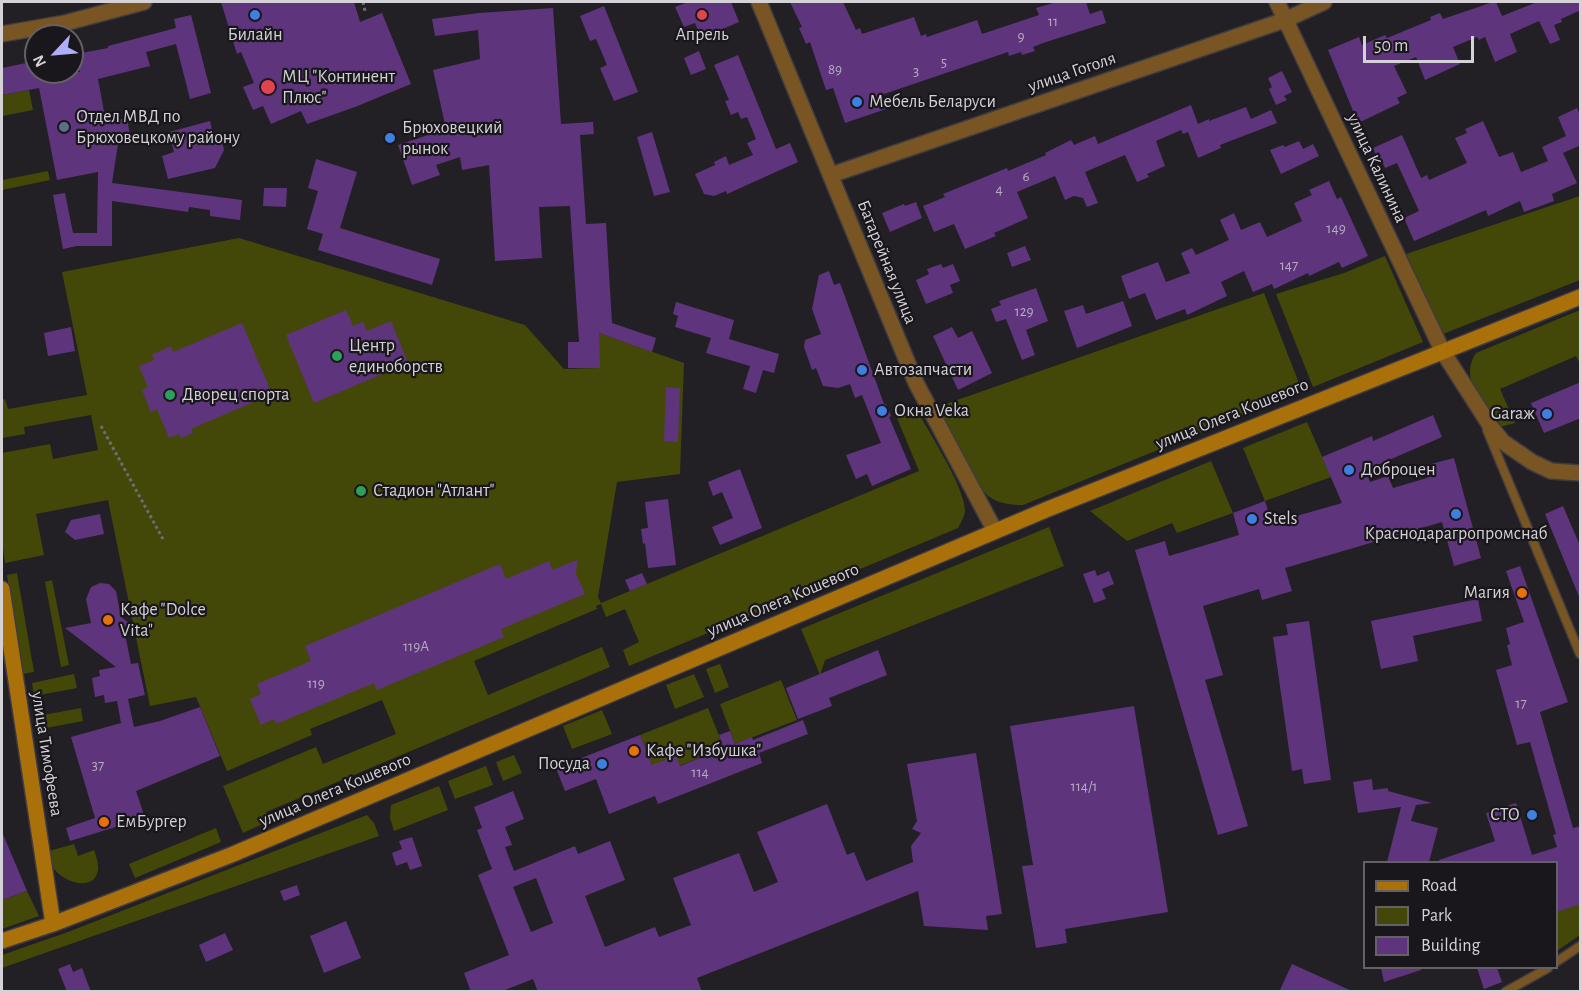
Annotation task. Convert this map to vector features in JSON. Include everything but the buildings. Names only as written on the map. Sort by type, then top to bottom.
[{"type":"street","points":[[2,34],[64,23],[144,2]]},
{"type":"street","name":"Батарейная улица","points":[[759,2],[916,383],[995,531]]},
{"type":"street","name":"улица Калинина","points":[[1277,2],[1443,352],[1475,403],[1498,435],[1532,462],[1551,471],[1581,473]]},
{"type":"street","name":"улица Гоголя","points":[[831,175],[1285,20],[1324,2]]},
{"type":"street","name":"улица Олега Кошевого","points":[[2,941],[53,924],[261,843],[995,531],[1581,297]]},
{"type":"street","name":"улица Тимофеева","points":[[2,589],[53,924]]},
{"type":"lane","points":[[1475,403],[1581,654]]},
{"type":"lane","points":[[1558,961],[1581,946]]},
{"type":"lane","points":[[1505,992],[1546,969]]},
{"type":"path","points":[[363,2],[365,10]]},
{"type":"path","points":[[100,426],[164,541]]},
{"type":"green space","points":[[29,90],[33,110],[2,116],[2,95]]},
{"type":"green space","points":[[48,171],[50,180],[2,190],[2,180]]},
{"type":"green space","points":[[1580,196],[1580,280],[1443,334],[1406,254]]},
{"type":"green space","name":"Стадион \"Атлант\"","points":[[239,238],[525,325],[564,369],[599,368],[599,333],[684,363],[680,474],[617,482],[598,597],[601,603],[919,471],[897,418],[917,410],[946,460],[959,488],[965,511],[963,518],[958,528],[629,666],[623,650],[639,642],[625,609],[606,617],[601,604],[596,606],[597,609],[474,661],[488,695],[602,647],[610,667],[266,812],[269,821],[243,833],[223,786],[316,747],[323,764],[396,734],[382,700],[310,729],[312,735],[227,771],[196,697],[150,706],[108,500],[36,514],[44,555],[5,563],[2,540],[2,453],[50,444],[53,459],[98,450],[91,415],[24,427],[25,434],[2,438],[2,400],[5,399],[8,409],[87,395],[62,272]]},
{"type":"green space","points":[[1385,256],[1423,342],[1313,387],[1276,294],[1344,273]]},
{"type":"green space","points":[[1264,293],[1302,391],[1023,505],[999,502],[984,492],[969,470],[937,407]]},
{"type":"green space","points":[[1580,310],[1580,364],[1576,356],[1500,389],[1515,423],[1500,427],[1481,401],[1472,382],[1471,363],[1476,353]]},
{"type":"green space","points":[[1307,422],[1331,477],[1265,501],[1243,448]]},
{"type":"green space","points":[[1211,461],[1233,513],[1177,533],[1172,523],[1127,541],[1090,511]]},
{"type":"green space","points":[[1049,527],[1064,566],[825,660],[820,675],[801,629]]},
{"type":"green space","points":[[17,573],[34,672],[22,674],[7,575]]},
{"type":"green space","points":[[52,580],[69,665],[61,667],[45,582]]},
{"type":"green space","points":[[720,664],[729,687],[715,693],[706,669]]},
{"type":"green space","points":[[74,674],[77,688],[34,696],[32,683]]},
{"type":"green space","points":[[694,674],[704,697],[675,709],[666,685]]},
{"type":"green space","points":[[781,680],[797,720],[735,744],[720,704]]},
{"type":"green space","points":[[81,708],[83,721],[41,729],[38,716]]},
{"type":"green space","points":[[708,708],[724,748],[656,775],[640,735]]},
{"type":"green space","points":[[602,710],[612,734],[572,749],[563,726]]},
{"type":"green space","points":[[514,755],[522,773],[503,781],[496,762]]},
{"type":"green space","points":[[486,766],[493,785],[455,799],[448,781]]},
{"type":"green space","points":[[439,786],[448,810],[394,831],[390,818],[391,805]]},
{"type":"green space","points":[[367,815],[374,823],[379,836],[2,968],[2,955],[68,932]]},
{"type":"green space","points":[[216,828],[221,842],[135,878],[129,864]]},
{"type":"green space","points":[[74,844],[78,856],[94,850],[98,870],[90,882],[76,883],[62,876],[52,866],[49,851]]},
{"type":"green space","points":[[27,891],[39,916],[2,929],[2,900]]},
{"type":"green space","points":[[1580,904],[1580,935],[1558,950],[1558,911]]},
{"type":"place","name":"Билайн","points":[[255,15]]},
{"type":"place","name":"Апрель","points":[[702,15]]},
{"type":"place","name":"МЦ \"Континент Плюс\"","points":[[268,87]]},
{"type":"place","name":"Мебель Беларуси","points":[[857,102]]},
{"type":"place","name":"Отдел МВД по Брюховецкому району","points":[[64,127]]},
{"type":"place","name":"Брюховецкий рынок","points":[[390,138]]},
{"type":"place","name":"Центр единоборств","points":[[337,356]]},
{"type":"place","name":"Автозапчасти","points":[[862,370]]},
{"type":"place","name":"Дворец спорта","points":[[170,395]]},
{"type":"place","name":"Окна Veka","points":[[882,411]]},
{"type":"place","name":"Garaж","points":[[1547,414]]},
{"type":"place","name":"Доброцен","points":[[1349,470]]},
{"type":"place","name":"Стадион \"Атлант\"","points":[[361,491]]},
{"type":"place","name":"Краснодарагропромснаб","points":[[1456,514]]},
{"type":"place","name":"Stels","points":[[1252,519]]},
{"type":"place","name":"Магия","points":[[1522,593]]},
{"type":"place","name":"Кафе \"Dolce Vita\"","points":[[108,620]]},
{"type":"place","name":"Кафе \"Избушка\"","points":[[634,751]]},
{"type":"place","name":"Посуда","points":[[602,764]]},
{"type":"place","name":"СТО","points":[[1532,815]]},
{"type":"place","name":"ЕмБургер","points":[[104,822]]}]
